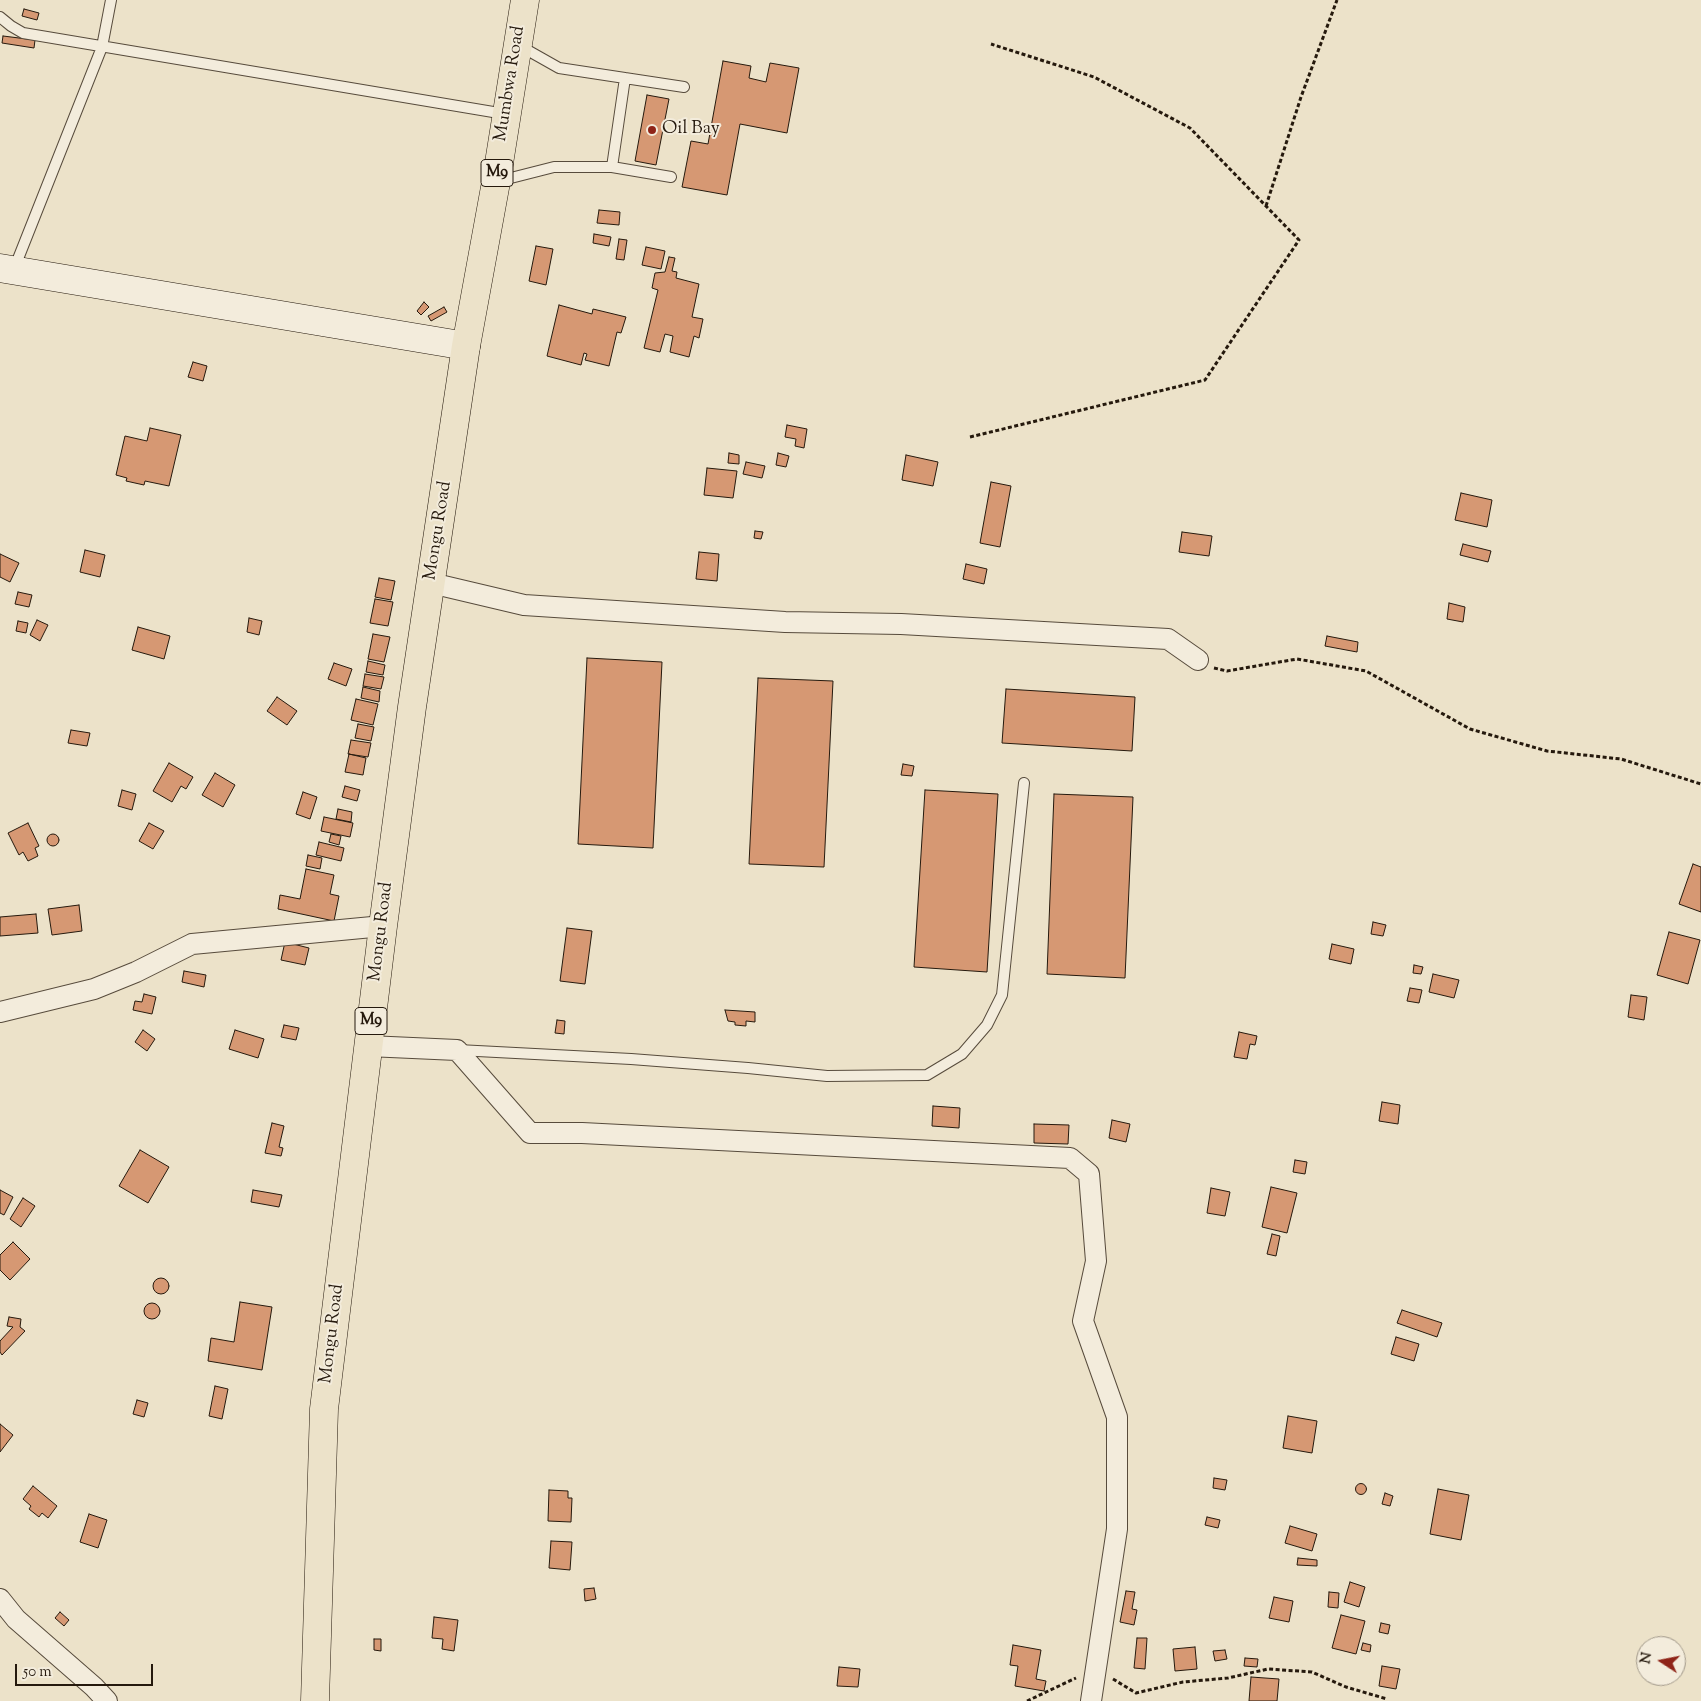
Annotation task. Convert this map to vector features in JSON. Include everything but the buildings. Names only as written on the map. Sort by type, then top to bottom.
[{"type":"main road","name":"Mumbwa Road","points":[[466,346],[496,182],[525,0]]},
{"type":"main road","points":[[7,269],[466,346]]},
{"type":"main road","name":"Mongu Road","points":[[315,1701],[324,1409],[382,926],[466,346]]},
{"type":"street","points":[[431,583],[524,605],[785,622],[901,624],[1168,639],[1198,660]]},
{"type":"street","points":[[0,1012],[94,989],[136,972],[192,944],[382,926]]},
{"type":"street","points":[[368,1046],[457,1050],[530,1133],[582,1133],[1070,1158],[1089,1174],[1096,1261],[1083,1321],[1117,1416],[1117,1529],[1092,1701]]},
{"type":"street","points":[[0,1599],[16,1619],[94,1687],[107,1701]]},
{"type":"lane","points":[[7,269],[102,46],[111,0]]},
{"type":"lane","points":[[0,17],[23,33],[506,114]]},
{"type":"lane","points":[[518,45],[559,68],[684,87]]},
{"type":"lane","points":[[612,167],[625,78]]},
{"type":"lane","points":[[496,182],[554,167],[612,167],[671,177]]},
{"type":"lane","points":[[457,1050],[640,1060],[828,1076],[927,1075],[962,1054],[987,1025],[1002,996],[1024,783]]},
{"type":"path","points":[[1266,206],[1337,0]]},
{"type":"path","points":[[970,437],[1205,380],[1299,240],[1190,128],[1094,77],[991,44]]},
{"type":"path","points":[[1198,660],[1217,670],[1227,671],[1297,659],[1366,671],[1470,729],[1548,751],[1621,759],[1701,784]]},
{"type":"path","points":[[1027,1701],[1097,1669],[1136,1693],[1183,1682],[1228,1678],[1268,1670],[1312,1672],[1346,1687],[1387,1698]]},
{"type":"place","name":"Oil Bay","points":[[652,130]]}]
